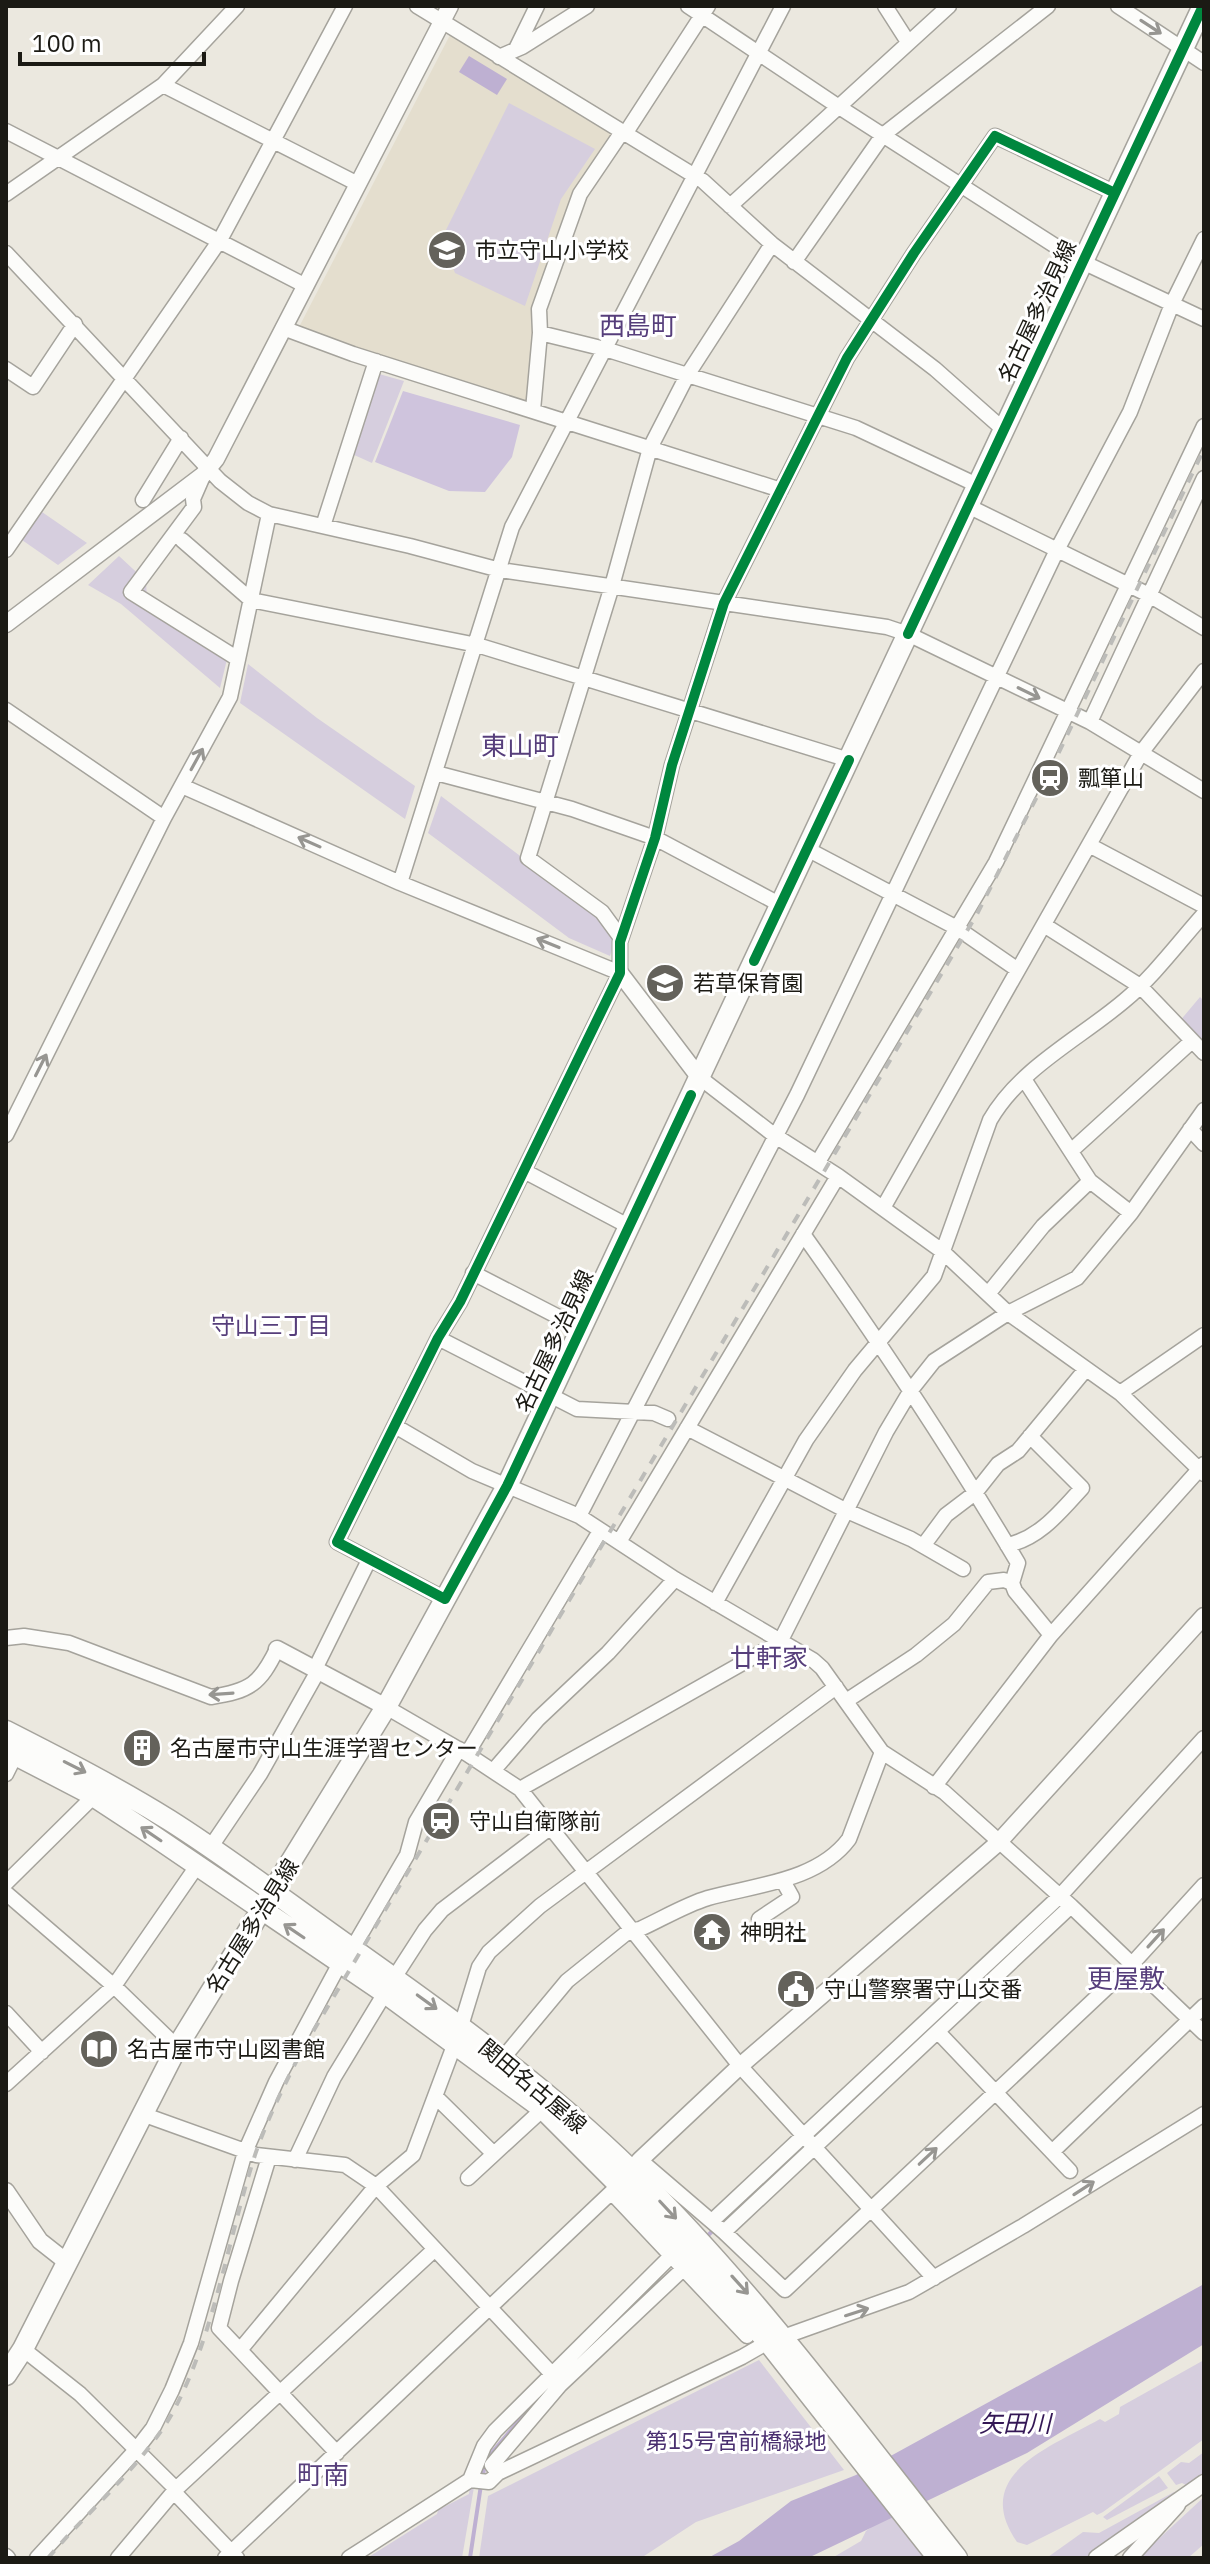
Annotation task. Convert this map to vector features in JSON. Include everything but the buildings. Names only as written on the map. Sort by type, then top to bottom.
[{"type":"main road","name":"名古屋多治見線","points":[[6,2375],[68,2263],[177,2047],[386,1707],[507,1486],[1203,6]]},
{"type":"main road","name":"関田名古屋線","points":[[6,1731],[169,1820],[273,1891],[346,1956]]},
{"type":"main road","name":"関田名古屋線","points":[[11,1752],[94,1796],[262,1910],[346,1956],[390,1986],[458,2034],[626,2177]]},
{"type":"main road","name":"関田名古屋線","points":[[458,2034],[503,2058],[535,2084],[626,2177],[680,2257],[744,2288],[775,2340],[938,2558]]},
{"type":"main road","name":"関田名古屋線","points":[[775,2340],[957,2558]]},
{"type":"street","points":[[6,194],[163,85],[237,6]]},
{"type":"street","points":[[10,545],[220,240],[345,6]]},
{"type":"street","points":[[417,6],[695,175],[772,244],[935,369],[1004,430]]},
{"type":"street","points":[[238,659],[131,592],[194,507],[193,499],[206,472],[450,6]]},
{"type":"street","points":[[516,49],[537,6]]},
{"type":"street","points":[[499,57],[587,6]]},
{"type":"street","points":[[688,6],[705,11],[758,54],[960,186],[1082,261],[1204,319]]},
{"type":"street","points":[[400,883],[512,527],[783,6]]},
{"type":"street","points":[[885,6],[908,42]]},
{"type":"street","points":[[730,206],[949,6]]},
{"type":"street","points":[[794,262],[883,135],[1048,6]]},
{"type":"street","points":[[1118,6],[1204,63]]},
{"type":"street","points":[[533,410],[540,333],[539,309],[580,194],[705,11]]},
{"type":"street","points":[[163,85],[358,184]]},
{"type":"street","points":[[6,131],[306,286]]},
{"type":"street","points":[[445,1599],[337,1542],[620,973],[621,938],[655,838],[672,765],[724,603],[847,358],[870,319],[995,136],[1115,193]]},
{"type":"street","points":[[579,1516],[797,1095],[1057,550],[1130,412],[1172,304],[1204,239]]},
{"type":"street","points":[[621,938],[602,912],[528,858],[612,586],[650,448],[688,374],[772,244]]},
{"type":"street","points":[[6,253],[181,438],[206,472],[269,514],[500,570],[887,627],[908,634],[1090,722],[1204,791]]},
{"type":"street","points":[[6,369],[33,387],[75,324]]},
{"type":"street","points":[[283,328],[376,361],[781,490]]},
{"type":"street","points":[[540,333],[605,349],[856,428],[977,485]]},
{"type":"street","points":[[323,526],[376,361]]},
{"type":"street","points":[[818,1162],[996,862],[1204,426]]},
{"type":"street","points":[[143,500],[181,438]]},
{"type":"street","points":[[6,624],[206,472]]},
{"type":"street","points":[[1090,722],[1204,478]]},
{"type":"street","points":[[968,506],[1149,595],[1204,628]]},
{"type":"street","points":[[6,1135],[11,1112],[230,697],[269,514]]},
{"type":"street","points":[[182,540],[251,600],[477,645],[849,760]]},
{"type":"street","points":[[883,1208],[1141,753],[1204,671]]},
{"type":"street","points":[[6,710],[164,818]]},
{"type":"street","points":[[436,773],[547,802],[655,838],[781,905]]},
{"type":"street","points":[[182,786],[400,883],[620,973],[699,1077],[774,1135],[818,1162],[942,1251],[1008,1313],[1120,1393],[1202,1469],[1051,1635],[934,1787]]},
{"type":"street","points":[[1089,845],[1204,906]]},
{"type":"street","points":[[807,849],[957,928],[1018,970]]},
{"type":"street","points":[[715,1603],[806,1440],[855,1370],[934,1276],[990,1120],[999,1104],[1024,1079],[1140,986],[1204,914]]},
{"type":"street","points":[[1044,925],[1140,986],[1204,1053]]},
{"type":"street","points":[[1071,1151],[1192,1041]]},
{"type":"street","points":[[1024,1079],[1090,1181],[1131,1213]]},
{"type":"street","points":[[520,1789],[780,1642],[886,1432],[911,1390],[934,1361],[1008,1313],[1077,1278],[1131,1213],[1204,1110]]},
{"type":"street","points":[[1190,1129],[1204,1144]]},
{"type":"street","points":[[524,1171],[630,1227]]},
{"type":"street","points":[[619,1542],[838,1176]]},
{"type":"street","points":[[988,1294],[1043,1226],[1090,1181]]},
{"type":"street","points":[[803,1234],[880,1342],[975,1493],[1018,1563],[1012,1583],[1015,1591],[1051,1635]]},
{"type":"street","points":[[473,1273],[582,1329]]},
{"type":"street","points":[[1120,1393],[1204,1335]]},
{"type":"street","points":[[438,1338],[577,1409],[654,1413],[668,1419]]},
{"type":"street","points":[[923,1546],[946,1515],[975,1493],[998,1464],[1018,1451],[1086,1369]]},
{"type":"street","points":[[395,1426],[472,1471],[579,1516],[675,1579],[813,1660],[882,1752],[944,1792],[1204,2033]]},
{"type":"street","points":[[687,1428],[963,1569]]},
{"type":"street","points":[[1007,1545],[1022,1542],[1056,1517],[1082,1488],[1030,1436]]},
{"type":"street","points":[[37,2558],[153,2428],[181,2373],[245,2152],[276,2082],[407,1855],[416,1822],[600,1531]]},
{"type":"street","points":[[210,1848],[260,1774],[317,1670],[369,1560]]},
{"type":"street","points":[[493,1771],[550,1705],[608,1653],[675,1579]]},
{"type":"street","points":[[846,1701],[916,1655],[954,1624],[988,1582],[1004,1580],[1012,1583]]},
{"type":"street","points":[[23,2349],[80,2394],[175,2490],[231,2556],[740,2066],[998,1843],[1204,1616]]},
{"type":"street","points":[[6,1638],[24,1636],[69,1643],[211,1697],[233,1694],[257,1683],[277,1649],[386,1707],[520,1789],[629,1931],[740,2066],[934,2278]]},
{"type":"street","points":[[240,2350],[376,2186],[413,2155],[436,2097],[479,1967],[489,1952],[540,1906],[836,1687]]},
{"type":"street","points":[[718,2227],[814,2148],[938,2032],[1065,1901],[1204,1738]]},
{"type":"street","points":[[6,1774],[11,1752]]},
{"type":"street","points":[[503,2058],[567,1981],[629,1931],[640,1929],[705,1899],[796,1877],[843,1848],[882,1752]]},
{"type":"street","points":[[6,1883],[94,1796]]},
{"type":"street","points":[[295,2160],[334,2077],[425,1930],[442,1910],[551,1827]]},
{"type":"street","points":[[6,2084],[114,1986],[197,1866]]},
{"type":"street","points":[[759,1919],[792,1897],[783,1881]]},
{"type":"street","points":[[626,2177],[718,2227],[785,2290],[1132,1964],[1204,1885]]},
{"type":"street","points":[[6,1893],[114,1986],[177,2047]]},
{"type":"street","points":[[718,2227],[802,2136],[1065,1901]]},
{"type":"street","points":[[1052,2152],[1204,2006]]},
{"type":"street","points":[[6,2013],[42,2052]]},
{"type":"street","points":[[938,2032],[1070,2171]]},
{"type":"street","points":[[436,2097],[494,2154]]},
{"type":"street","points":[[468,2178],[543,2109]]},
{"type":"street","points":[[142,2114],[245,2152],[345,2165],[376,2186],[551,2373]]},
{"type":"street","points":[[349,2558],[470,2480],[493,2478],[775,2340],[874,2307],[934,2278],[1204,2114]]},
{"type":"street","points":[[269,2157],[219,2328],[337,2453]]},
{"type":"street","points":[[6,2191],[40,2241],[68,2263]]},
{"type":"street","points":[[118,2558],[175,2490],[435,2249]]},
{"type":"street","points":[[680,2257],[747,2336]]},
{"type":"street","points":[[470,2480],[488,2439],[551,2373],[680,2257]]},
{"type":"street","points":[[493,2478],[492,2465],[560,2385],[680,2257]]},
{"type":"street","points":[[1097,2558],[1204,2483]]},
{"type":"street","points":[[1130,2558],[1186,2496]]},
{"type":"shaded area","name":"市立守山小学校","points":[[450,35],[614,135],[535,308],[526,403],[298,329]]},
{"type":"shaded area","points":[[403,391],[520,425],[512,457],[485,492],[449,491],[375,462]]},
{"type":"green space","points":[[509,103],[595,149],[561,199],[525,306],[455,273],[442,238]]},
{"type":"green space","points":[[379,374],[404,381],[372,463],[352,454]]},
{"type":"green space","points":[[42,512],[87,543],[58,565],[22,540]]},
{"type":"green space","points":[[119,556],[146,581],[147,600],[230,647],[220,688],[121,604],[88,585]]},
{"type":"green space","points":[[248,664],[317,718],[415,786],[405,819],[240,703]]},
{"type":"green space","points":[[441,796],[598,915],[616,938],[610,956],[569,938],[428,833]]},
{"type":"green space","points":[[1200,997],[1204,1001],[1204,1041],[1201,1045],[1179,1022]]},
{"type":"green space","name":"第15号宮前橋緑地","points":[[759,2360],[844,2470],[696,2522],[641,2558],[479,2558],[488,2496]]},
{"type":"green space","points":[[1204,2360],[1204,2439],[1103,2512],[1097,2515],[1093,2512],[1027,2545],[1017,2542],[1005,2518],[1003,2498],[1010,2481],[1022,2466],[1060,2440],[1100,2419],[1105,2422],[1119,2414],[1120,2407]]},
{"type":"green space","points":[[1204,2452],[1204,2477],[1190,2487],[1182,2483],[1176,2485],[1167,2473],[1181,2462],[1189,2463]]},
{"type":"green space","points":[[1159,2476],[1168,2488],[1107,2520],[1103,2517]]},
{"type":"green space","points":[[470,2486],[474,2487],[462,2558],[367,2558],[437,2514],[438,2510],[469,2494]]},
{"type":"green space","points":[[1174,2492],[1177,2495],[1087,2558],[1048,2557],[1083,2532],[1099,2533]]},
{"type":"green space","points":[[1204,2497],[1204,2544],[1188,2558],[1138,2558]]},
{"type":"green space","points":[[889,2514],[924,2558],[832,2558],[861,2541],[866,2531]]},
{"type":"water","points":[[469,56],[507,79],[497,95],[459,72]]},
{"type":"water","name":"矢田川","points":[[1204,2284],[1204,2344],[1027,2453],[808,2558],[708,2558],[739,2541],[791,2501],[856,2475]]},
{"type":"waterway","points":[[704,2239],[806,2143]]},
{"type":"waterway","points":[[483,2476],[485,2461],[539,2397]]},
{"type":"waterway","points":[[470,2558],[481,2485]]},
{"type":"railway","points":[[48,2558],[132,2468],[174,2410],[211,2317],[260,2142],[302,2050],[977,914],[1050,771],[1204,449]]},
{"type":"cycle path","points":[[908,634],[1203,6]]},
{"type":"cycle path","points":[[691,1095],[507,1486],[445,1599],[337,1542],[438,1338],[460,1302],[620,973],[620,942],[655,838],[672,765],[724,603],[847,358],[914,253],[995,136],[1115,193]]},
{"type":"cycle path","points":[[754,961],[849,760]]},
{"type":"place","name":"市立守山小学校","points":[[447,250]]},
{"type":"place","name":"瓢箪山","points":[[1050,778]]},
{"type":"place","name":"若草保育園","points":[[665,983]]},
{"type":"place","name":"名古屋市守山生涯学習センター","points":[[142,1748]]},
{"type":"place","name":"守山自衛隊前","points":[[441,1821]]},
{"type":"place","name":"神明社","points":[[712,1932]]},
{"type":"place","name":"守山警察署守山交番","points":[[796,1989]]},
{"type":"place","name":"名古屋市守山図書館","points":[[99,2049]]},
{"type":"district","name":"西島町","points":[[638,326]]},
{"type":"district","name":"東山町","points":[[520,746]]},
{"type":"district","name":"守山三丁目","points":[[271,1326]]},
{"type":"district","name":"廿軒家","points":[[769,1658]]},
{"type":"district","name":"更屋敷","points":[[1126,1979]]},
{"type":"district","name":"町南","points":[[323,2475]]}]
